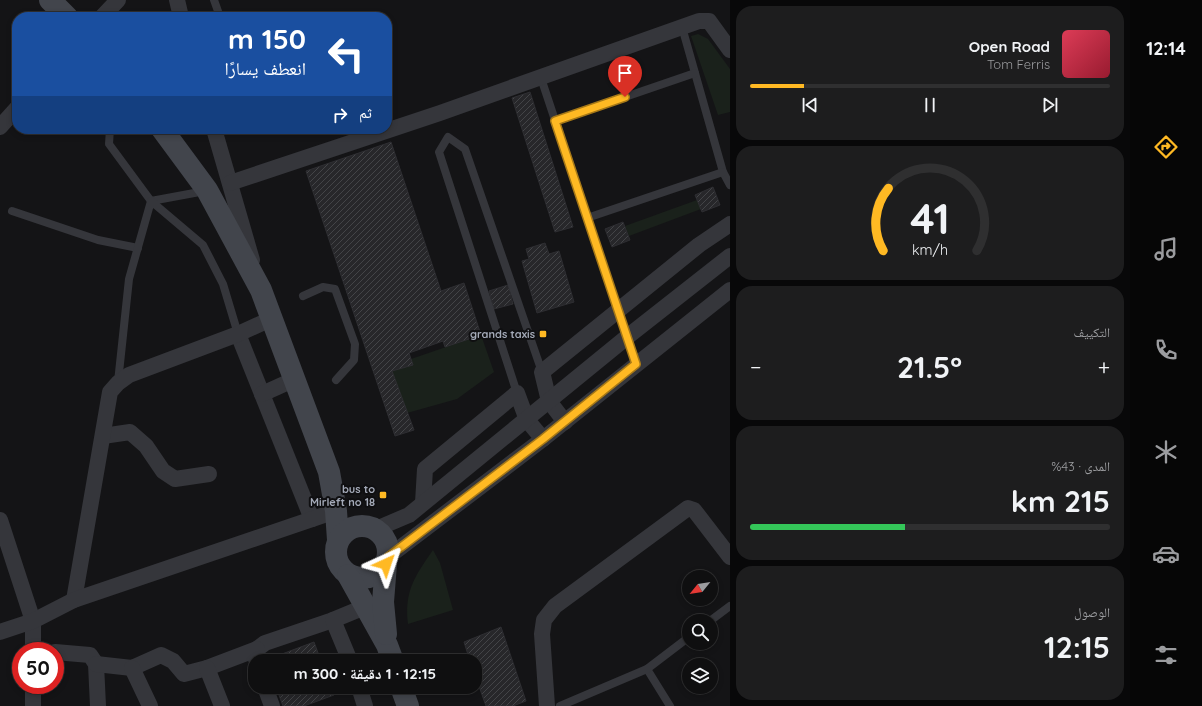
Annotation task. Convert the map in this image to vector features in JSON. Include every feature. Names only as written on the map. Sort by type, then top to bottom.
[{"type":"main road","points":[[50,0],[62,12]]},
{"type":"main road","points":[[166,134],[178,148],[207,190],[261,290],[329,472],[336,511],[338,540],[336,556],[338,563],[348,575],[367,606],[390,653]]},
{"type":"main road","points":[[329,472],[350,506],[386,541],[387,560],[383,602],[390,653]]},
{"type":"main road","points":[[338,540],[348,529],[355,526],[373,528]]},
{"type":"main road","points":[[348,575],[366,579],[378,574],[387,560]]},
{"type":"main road","points":[[404,694],[408,706]]},
{"type":"street","points":[[107,12],[118,0]]},
{"type":"street","points":[[177,0],[181,12]]},
{"type":"street","points":[[392,128],[541,78],[699,20],[709,21],[730,50]]},
{"type":"street","points":[[0,127],[12,114]]},
{"type":"street","points":[[219,134],[230,183],[261,290]]},
{"type":"street","points":[[230,183],[375,134]]},
{"type":"street","points":[[565,422],[549,401],[542,372],[699,245],[730,224]]},
{"type":"street","points":[[373,528],[409,515],[627,337],[730,256]]},
{"type":"street","points":[[387,560],[565,422],[730,290]]},
{"type":"street","points":[[74,600],[110,392],[118,383],[129,375],[238,334],[271,319]]},
{"type":"street","points":[[238,334],[312,519]]},
{"type":"street","points":[[262,394],[294,380]]},
{"type":"street","points":[[423,503],[425,469],[517,393],[527,420],[543,439]]},
{"type":"street","points":[[102,436],[130,432],[146,446],[163,471],[175,479],[209,474]]},
{"type":"street","points":[[547,706],[542,634],[544,620],[555,606],[688,508],[694,510],[730,557]]},
{"type":"street","points":[[0,632],[33,621],[74,600],[336,511]]},
{"type":"street","points":[[0,520],[33,621],[34,642]]},
{"type":"street","points":[[258,654],[265,643],[333,620],[367,606]]},
{"type":"street","points":[[333,620],[347,654]]},
{"type":"street","points":[[64,653],[90,655],[96,664],[98,706]]},
{"type":"street","points":[[96,664],[132,668],[161,655],[173,661],[184,674],[248,657]]},
{"type":"street","points":[[132,668],[150,702],[150,706]]},
{"type":"street","points":[[207,668],[222,706]]},
{"type":"street","points":[[33,694],[33,706]]},
{"type":"street","points":[[268,694],[272,706]]},
{"type":"street","points":[[361,694],[365,706]]},
{"type":"lane","points":[[214,0],[218,12]]},
{"type":"lane","points":[[682,27],[723,172],[730,185]]},
{"type":"lane","points":[[555,121],[695,73]]},
{"type":"lane","points":[[541,78],[636,364]]},
{"type":"lane","points":[[110,134],[109,144],[151,201],[203,245],[222,284],[238,334]]},
{"type":"lane","points":[[517,393],[439,152],[448,137],[465,148],[542,372]]},
{"type":"lane","points":[[588,218],[723,172]]},
{"type":"lane","points":[[151,201],[207,190]]},
{"type":"lane","points":[[118,383],[129,278],[151,201]]},
{"type":"lane","points":[[12,211],[98,240],[138,248]]},
{"type":"lane","points":[[303,296],[323,287],[335,289],[354,344],[354,360],[336,380]]},
{"type":"lane","points":[[718,615],[730,606]]},
{"type":"lane","points":[[560,706],[647,669],[682,642]]},
{"type":"lane","points":[[647,669],[670,706]]},
{"type":"shaded area","points":[[698,34],[708,39],[730,69],[730,112],[718,115],[691,36]]},
{"type":"shaded area","points":[[697,200],[701,209],[629,236],[625,226]]},
{"type":"shaded area","points":[[481,335],[494,372],[457,399],[407,413],[392,371],[413,365],[411,359]]},
{"type":"shaded area","points":[[433,550],[440,563],[453,610],[408,624],[408,602],[412,584]]},
{"type":"building","points":[[530,92],[573,227],[555,232],[512,98]]},
{"type":"building","points":[[391,142],[441,291],[464,283],[481,335],[445,347],[443,341],[409,353],[413,365],[392,371],[414,430],[395,436],[306,171]]},
{"type":"building","points":[[713,187],[720,205],[702,212],[695,195]]},
{"type":"building","points":[[623,222],[630,240],[612,247],[605,229]]},
{"type":"building","points":[[545,243],[549,254],[559,251],[574,302],[537,313],[522,261],[529,259],[526,249]]},
{"type":"building","points":[[508,285],[513,304],[494,309],[489,291]]},
{"type":"building","points":[[501,627],[526,701],[513,706],[486,706],[482,694],[482,654],[468,654],[464,642]]},
{"type":"building","points":[[314,642],[318,654],[282,654]]},
{"type":"building","points":[[279,694],[334,695],[304,706],[283,706]]},
{"type":"place","name":"grands taxis","points":[[543,334]]},
{"type":"place","name":"bus to Mirleft no 18","points":[[383,495]]},
{"type":"route","points":[[386,564],[388,557],[543,439],[636,364],[555,121],[625,97]]}]
